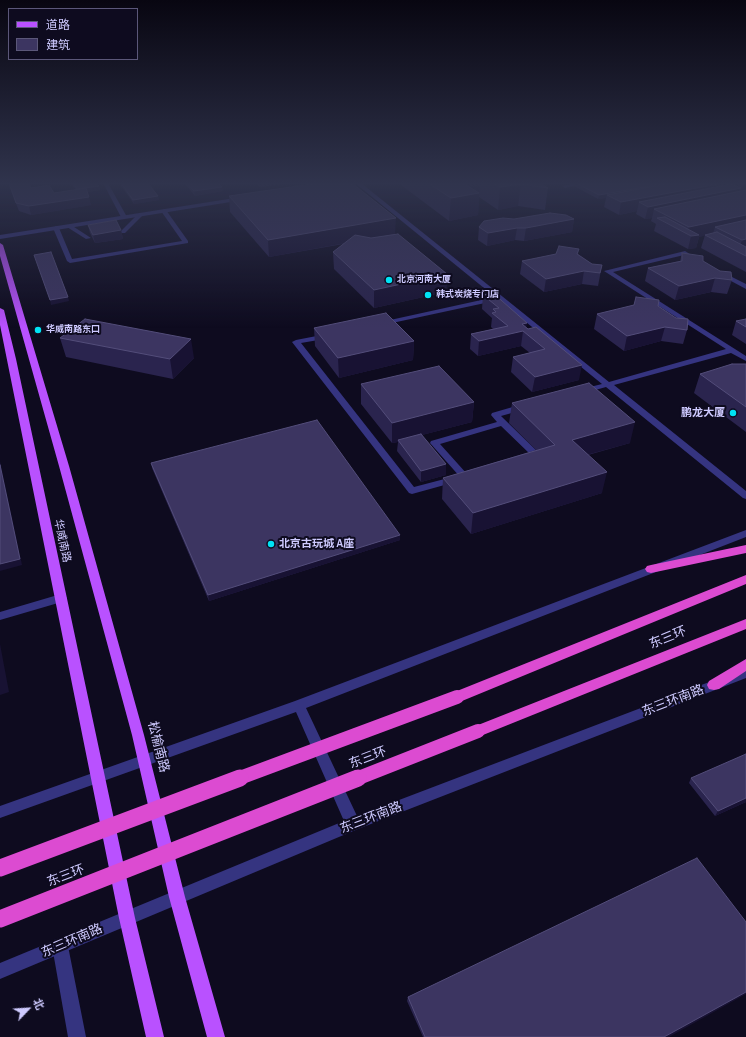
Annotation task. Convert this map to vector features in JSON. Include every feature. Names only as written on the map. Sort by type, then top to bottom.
[{"type":"highway","points":[[651,570],[746,549]]},
{"type":"highway","points":[[0,868],[457,698],[746,579]]},
{"type":"highway","name":"东三环","points":[[0,919],[746,624]]},
{"type":"highway","points":[[714,685],[746,664]]},
{"type":"main road","name":"松榆南路","points":[[0,245],[64,466],[144,760],[177,897],[216,1037]]},
{"type":"main road","name":"华威南路","points":[[0,310],[1,322],[12,359],[127,918]]},
{"type":"main road","points":[[127,918],[154,1037]]},
{"type":"street","points":[[0,237],[35,231]]},
{"type":"street","points":[[57,231],[70,262],[186,242],[178,231]]},
{"type":"street","points":[[78,231],[88,238]]},
{"type":"street","points":[[419,231],[746,496]]},
{"type":"street","points":[[698,261],[685,254],[607,271],[746,359]]},
{"type":"street","points":[[712,268],[746,287]]},
{"type":"street","points":[[369,326],[501,298]]},
{"type":"street","points":[[333,334],[296,342],[412,491],[468,475],[434,443],[503,423]]},
{"type":"street","points":[[576,393],[732,350]]},
{"type":"street","points":[[521,459],[536,455],[495,415],[532,405]]},
{"type":"street","points":[[0,812],[299,705],[746,533]]},
{"type":"street","points":[[0,616],[61,598]]},
{"type":"street","name":"东三环南路","points":[[0,971],[353,824],[746,673]]},
{"type":"street","points":[[299,705],[353,824]]},
{"type":"street","points":[[60,946],[77,1037]]},
{"type":"building","points":[[91,231],[113,231],[93,235]]},
{"type":"building","points":[[260,231],[318,231],[268,240]]},
{"type":"building","points":[[682,231],[692,231],[699,235],[691,236]]},
{"type":"building","points":[[724,231],[746,231],[746,239],[742,240]]},
{"type":"building","points":[[717,232],[746,247],[746,256],[705,235]]},
{"type":"building","points":[[398,234],[447,274],[374,290],[333,252],[355,235],[371,238]]},
{"type":"building","points":[[559,246],[579,249],[577,254],[592,264],[602,265],[600,273],[584,271],[546,279],[522,261],[556,254]]},
{"type":"building","points":[[51,252],[68,297],[50,300],[34,255]]},
{"type":"building","points":[[682,253],[703,256],[703,261],[720,271],[731,272],[732,280],[715,278],[679,286],[648,268],[682,261]]},
{"type":"building","points":[[493,293],[527,323],[522,324],[528,329],[536,327],[582,365],[535,377],[513,357],[545,349],[523,331],[479,341],[471,334],[508,326],[492,313],[496,312],[493,309],[499,308],[483,295]]},
{"type":"building","points":[[636,297],[659,300],[658,306],[676,318],[688,319],[687,330],[665,327],[627,336],[597,314],[634,305]]},
{"type":"building","points":[[386,313],[414,341],[338,358],[314,328]]},
{"type":"building","points":[[85,319],[191,339],[170,359],[60,338]]},
{"type":"building","points":[[746,319],[746,327],[736,321]]},
{"type":"building","points":[[732,364],[746,364],[746,407],[700,374]]},
{"type":"building","points":[[439,366],[474,402],[392,423],[361,384]]},
{"type":"building","points":[[589,383],[635,422],[572,440],[607,472],[473,513],[443,478],[555,445],[512,403]]},
{"type":"building","points":[[317,420],[400,535],[208,595],[151,463]]},
{"type":"building","points":[[421,434],[446,464],[421,471],[398,440]]},
{"type":"building","points":[[0,465],[20,559],[0,564]]},
{"type":"building","points":[[746,754],[746,798],[718,811],[691,778]]},
{"type":"building","points":[[697,858],[746,922],[746,992],[664,1037],[425,1037],[408,997]]},
{"type":"place","name":"北京河南大厦","points":[[389,280]]},
{"type":"place","name":"韩式炭烧专门店","points":[[428,295]]},
{"type":"place","name":"华威南路东口","points":[[38,330]]},
{"type":"place","name":"鹏龙大厦","points":[[733,413]]},
{"type":"place","name":"北京古玩城 A座","points":[[271,544]]}]
